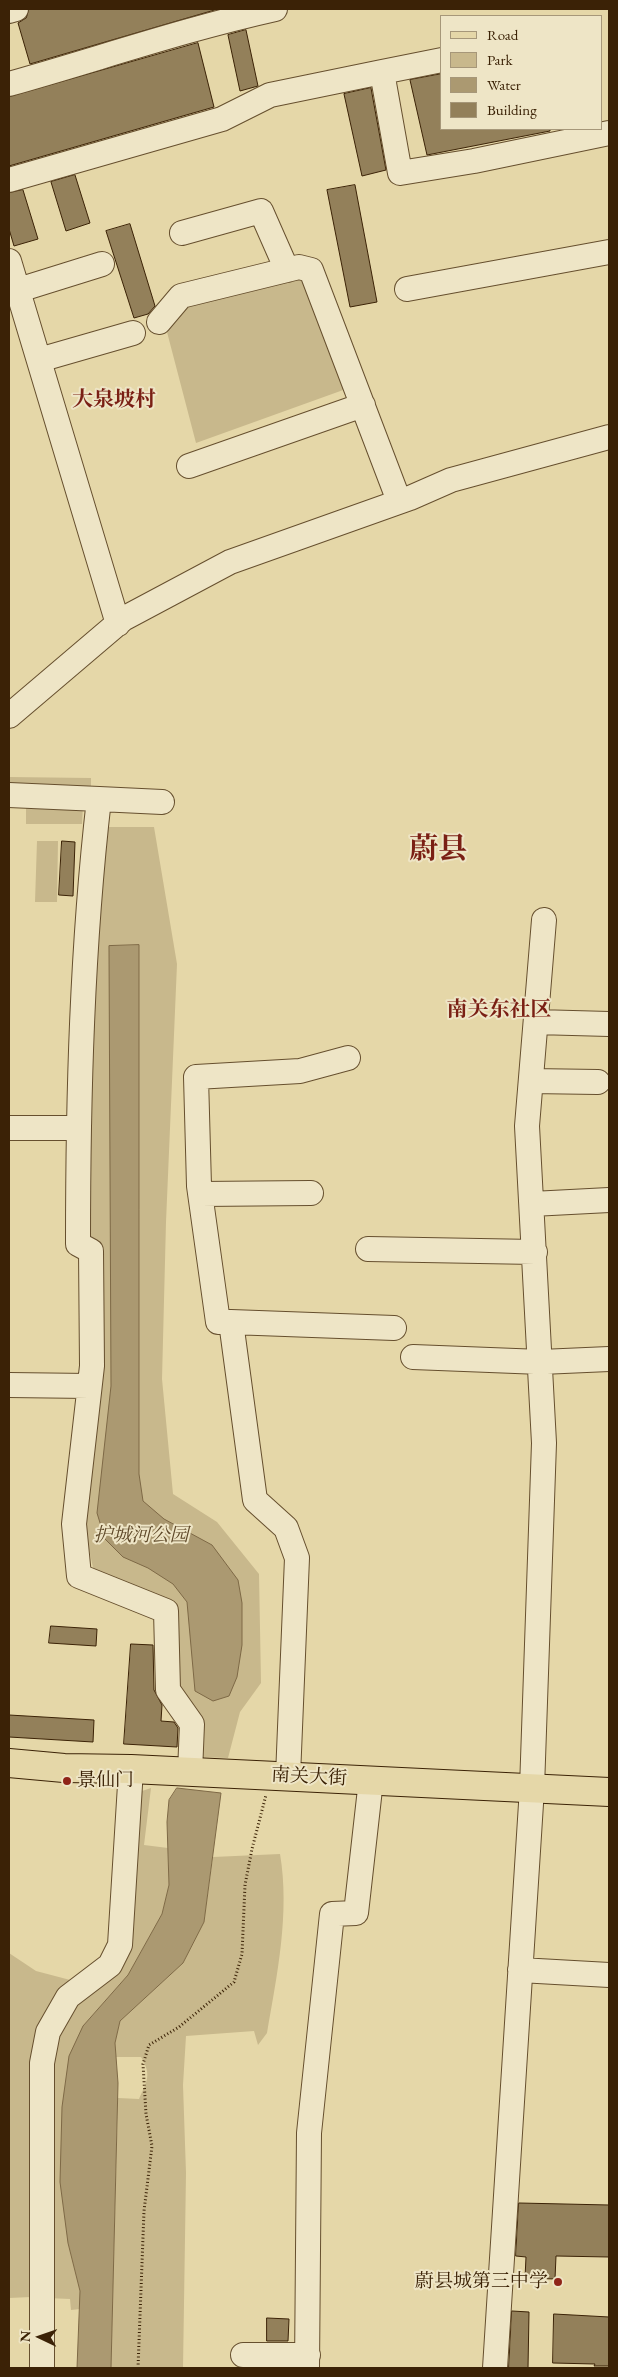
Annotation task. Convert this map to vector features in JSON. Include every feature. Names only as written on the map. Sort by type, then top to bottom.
[{"type":"main road","name":"南关大街","points":[[9,1763],[64,1768],[131,1769],[609,1792]]},
{"type":"street","points":[[9,11],[16,9]]},
{"type":"street","points":[[9,84],[116,54],[205,24],[275,9]]},
{"type":"street","points":[[9,180],[222,119],[270,95],[440,60]]},
{"type":"street","points":[[382,72],[400,173],[474,161],[609,133]]},
{"type":"street","points":[[182,233],[261,211],[288,270]]},
{"type":"street","points":[[407,289],[609,252]]},
{"type":"street","points":[[9,261],[13,292],[39,360],[118,624]]},
{"type":"street","points":[[13,292],[102,264]]},
{"type":"street","points":[[159,322],[180,296],[298,267],[311,270],[399,502]]},
{"type":"street","points":[[39,360],[133,333]]},
{"type":"street","points":[[189,466],[363,405]]},
{"type":"street","points":[[9,716],[118,624],[230,562],[399,502],[451,480],[609,437]]},
{"type":"street","points":[[9,796],[162,802]]},
{"type":"street","points":[[99,799],[90,883],[78,1128],[78,1244],[91,1251],[92,1366],[74,1524],[80,1576],[166,1611],[168,1690],[192,1724],[190,1772]]},
{"type":"street","points":[[495,2368],[532,1788],[544,1443],[527,1126],[544,920]]},
{"type":"street","points":[[536,1022],[609,1024]]},
{"type":"street","points":[[348,1058],[300,1071],[196,1077],[201,1194],[218,1322],[394,1328]]},
{"type":"street","points":[[531,1081],[598,1082]]},
{"type":"street","points":[[9,1128],[78,1128]]},
{"type":"street","points":[[201,1194],[311,1193]]},
{"type":"street","points":[[532,1204],[609,1200]]},
{"type":"street","points":[[368,1249],[535,1252]]},
{"type":"street","points":[[231,1322],[255,1500],[286,1528],[297,1558],[280,1776]]},
{"type":"street","points":[[413,1357],[541,1362],[609,1359]]},
{"type":"street","points":[[9,1385],[89,1386]]},
{"type":"street","points":[[42,2368],[42,2063],[48,2032],[68,1998],[110,1965],[120,1946],[131,1769]]},
{"type":"street","points":[[243,2355],[307,2362],[309,2133],[332,1914],[356,1913],[371,1780]]},
{"type":"street","points":[[520,1970],[609,1975]]},
{"type":"path","points":[[138,2368],[144,2211],[152,2146],[146,2114],[143,2064],[149,2045],[179,2027],[234,1982],[242,1954],[246,1885],[249,1867],[280,1776]]},
{"type":"green space","points":[[301,275],[346,389],[196,443],[167,332],[193,299]]},
{"type":"green space","points":[[9,777],[91,778],[91,791],[9,790]]},
{"type":"green space","points":[[26,805],[83,805],[82,824],[26,824]]},
{"type":"green space","name":"护城河公园","points":[[103,827],[154,827],[177,964],[166,1222],[162,1379],[173,1494],[217,1522],[259,1574],[261,1683],[240,1712],[228,1758],[196,1757],[178,1693],[175,1612],[94,1572],[84,1527],[95,1382],[93,1238],[84,1230]]},
{"type":"green space","points":[[37,841],[58,841],[57,902],[35,902]]},
{"type":"green space","points":[[151,1788],[144,1845],[168,1848],[169,1885],[162,1914],[128,1975],[83,2026],[68,2243],[80,2291],[80,2309],[71,2310],[70,2299],[47,2298],[49,2061],[61,2020],[120,1962],[137,1798],[142,1791]]},
{"type":"green space","points":[[280,1854],[283,1876],[283,1921],[267,2033],[258,2045],[254,2031],[186,2036],[183,2085],[186,2173],[183,2368],[111,2368],[118,2098],[139,2099],[147,2078],[146,2069],[141,2057],[116,2057],[115,2043],[120,2021],[183,1963],[204,1922],[213,1857]]},
{"type":"green space","points":[[9,1953],[36,1971],[74,1981],[55,2004],[36,2033],[30,2087],[31,2297],[9,2298]]},
{"type":"water","points":[[139,945],[139,1474],[143,1501],[164,1519],[212,1545],[238,1580],[242,1603],[242,1645],[237,1677],[229,1696],[213,1701],[195,1691],[187,1602],[173,1584],[148,1568],[123,1557],[105,1539],[97,1513],[111,1386],[109,946]]},
{"type":"water","points":[[177,1788],[221,1793],[204,1922],[183,1963],[120,2021],[115,2043],[118,2083],[111,2368],[77,2368],[80,2291],[68,2243],[60,2182],[62,2107],[69,2056],[83,2026],[128,1975],[162,1914],[169,1885],[167,1822],[169,1800]]},
{"type":"building","points":[[29,9],[218,9],[30,64],[18,23],[26,18]]},
{"type":"building","points":[[246,30],[258,86],[240,91],[228,35]]},
{"type":"building","points":[[198,43],[214,107],[9,166],[9,97]]},
{"type":"building","points":[[440,74],[440,130],[550,131],[427,155],[410,80]]},
{"type":"building","points":[[371,88],[386,170],[362,176],[344,94]]},
{"type":"building","points":[[75,175],[90,223],[66,231],[51,182]]},
{"type":"building","points":[[355,185],[377,302],[350,307],[327,190]]},
{"type":"building","points":[[23,190],[38,239],[14,246],[9,229],[9,193]]},
{"type":"building","points":[[130,224],[155,306],[148,314],[134,318],[106,231]]},
{"type":"building","points":[[62,841],[75,842],[73,896],[59,895]]},
{"type":"building","points":[[51,1626],[97,1629],[96,1646],[49,1643]]},
{"type":"building","points":[[131,1644],[153,1645],[154,1690],[162,1705],[161,1721],[174,1722],[178,1728],[177,1747],[124,1744]]},
{"type":"building","points":[[9,1715],[94,1720],[93,1742],[9,1737]]},
{"type":"building","points":[[519,2203],[609,2205],[609,2257],[556,2256],[555,2279],[525,2278],[526,2257],[516,2256]]},
{"type":"building","points":[[512,2311],[529,2312],[528,2368],[509,2368]]},
{"type":"building","points":[[554,2314],[609,2317],[609,2366],[553,2363]]},
{"type":"building","points":[[267,2318],[289,2319],[288,2341],[267,2341]]},
{"type":"place","name":"景仙门","points":[[67,1781]]},
{"type":"place","name":"蔚县城第三中学","points":[[558,2282]]},
{"type":"district","name":"大泉坡村","points":[[114,400]]},
{"type":"district","name":"蔚县","points":[[438,850]]},
{"type":"district","name":"南关东社区","points":[[499,1010]]}]
